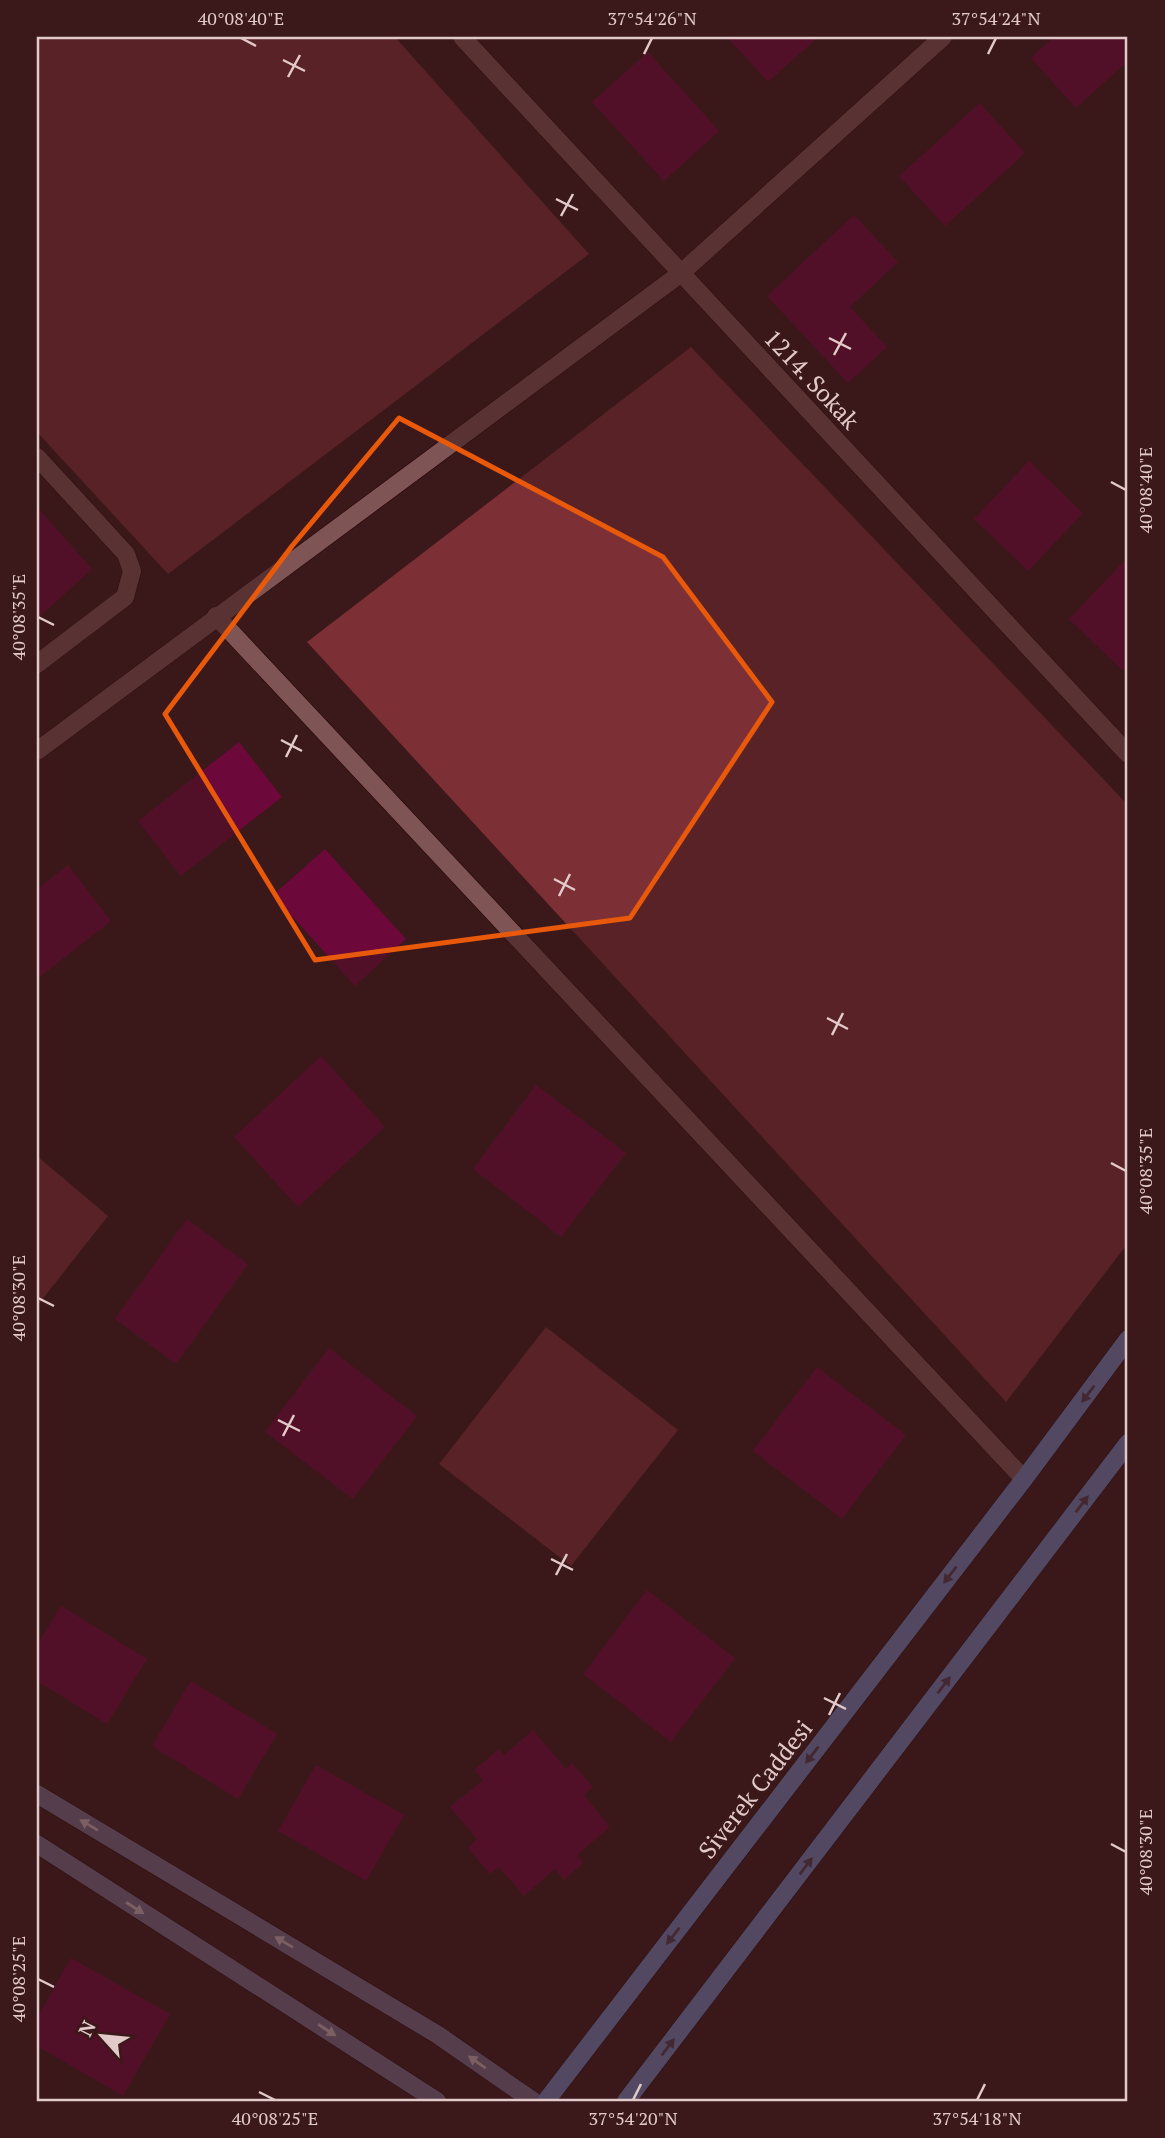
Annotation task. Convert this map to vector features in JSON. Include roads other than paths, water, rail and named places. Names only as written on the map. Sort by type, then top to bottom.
[{"type":"main road","name":"Siverek Caddesi","points":[[546,2101],[1024,1479],[1128,1339]]},
{"type":"main road","points":[[626,2101],[1128,1443]]},
{"type":"main road","points":[[37,1794],[438,2035],[533,2101]]},
{"type":"main road","points":[[37,1844],[437,2101]]},
{"type":"street","name":"1214. Sokak","points":[[462,37],[1128,754]]},
{"type":"street","points":[[37,751],[680,274],[943,37]]},
{"type":"street","points":[[37,457],[126,554],[132,571],[125,597],[37,664]]},
{"type":"street","points":[[216,616],[1024,1479]]}]
